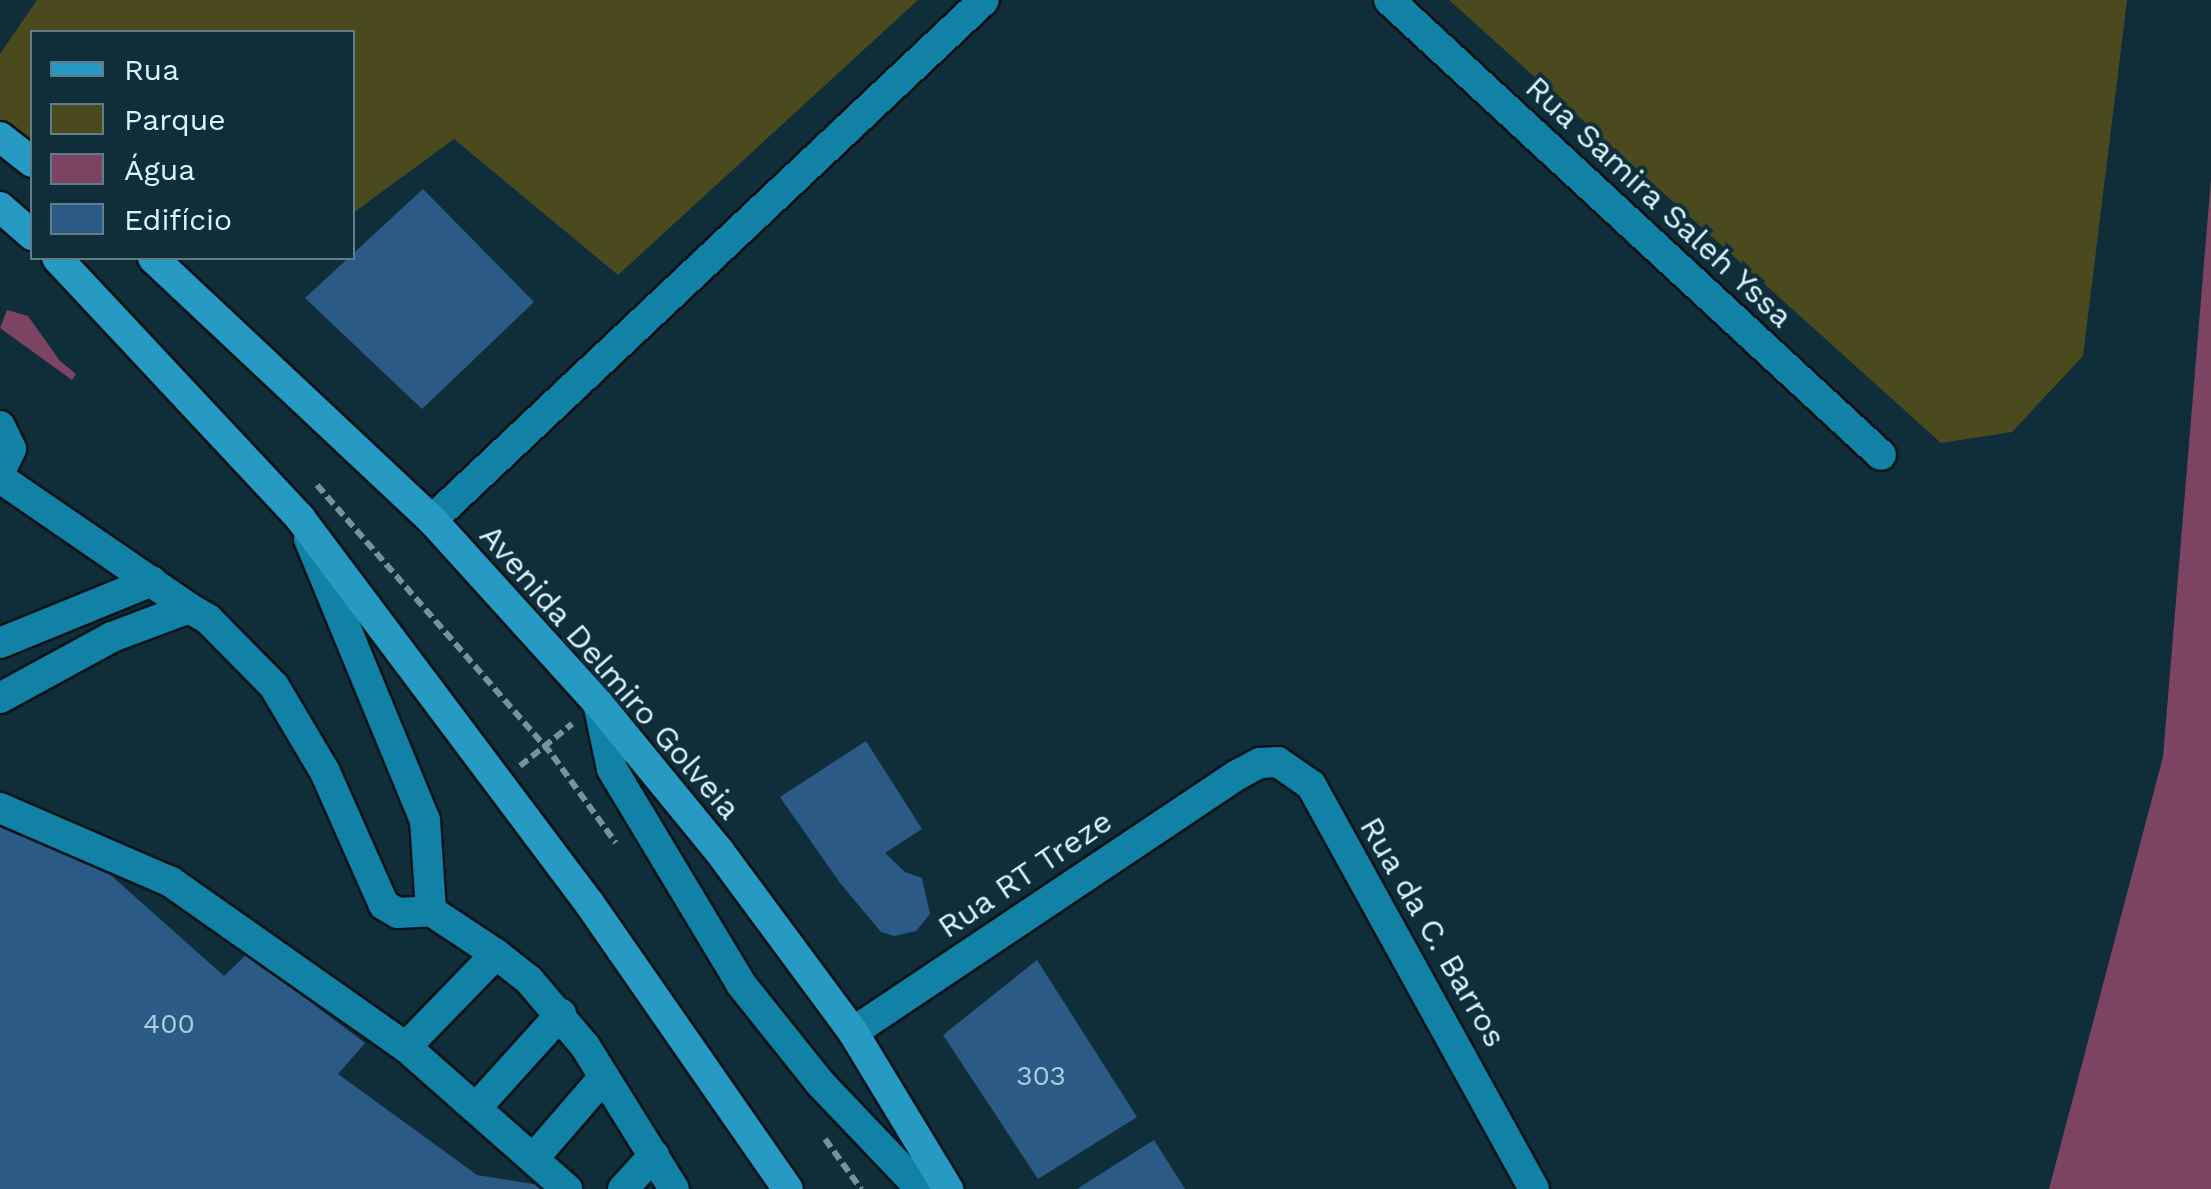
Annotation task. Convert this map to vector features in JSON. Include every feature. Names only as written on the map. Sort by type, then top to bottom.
[{"type":"main road","points":[[0,137],[30,160]]},
{"type":"main road","points":[[0,207],[30,233]]},
{"type":"main road","points":[[59,260],[300,518],[500,783],[788,1189]]},
{"type":"main road","name":"Avenida Delmiro Golveia","points":[[155,260],[432,520],[598,703],[718,851],[853,1032],[948,1189]]},
{"type":"street","points":[[432,520],[984,0]]},
{"type":"street","name":"Rua Samira Saleh Yssa","points":[[1389,0],[1881,455]]},
{"type":"street","points":[[0,426],[11,449],[0,475],[208,619],[274,686],[326,772],[366,874],[384,904],[398,913],[431,911],[529,980],[561,1014],[674,1189]]},
{"type":"street","points":[[300,518],[425,820],[431,911]]},
{"type":"street","points":[[0,643],[152,581]]},
{"type":"street","points":[[0,698],[112,637],[189,608]]},
{"type":"street","points":[[598,703],[612,768],[649,837],[741,984],[820,1083],[921,1189]]},
{"type":"street","name":"Rua da C. Barros","points":[[1236,775],[1260,764],[1278,762],[1310,785],[1534,1189]]},
{"type":"street","name":"Rua RT Treze","points":[[853,1032],[1236,775]]},
{"type":"street","points":[[0,808],[172,882],[406,1047],[567,1189]]},
{"type":"street","points":[[406,1047],[496,954]]},
{"type":"street","points":[[476,1108],[561,1014]]},
{"type":"street","points":[[534,1158],[604,1077]]},
{"type":"street","points":[[623,1189],[654,1155]]},
{"type":"path","points":[[303,472],[332,499],[545,746],[620,849]]},
{"type":"path","points":[[500,783],[598,703]]},
{"type":"path","points":[[818,1128],[861,1189]]},
{"type":"green space","points":[[37,0],[918,0],[618,275],[454,139],[355,212],[355,30],[30,30],[30,146],[0,129],[0,54]]},
{"type":"green space","points":[[1449,0],[2127,0],[2083,356],[2012,432],[1941,443]]},
{"type":"water","points":[[2211,179],[2211,1189],[2049,1189],[2163,757]]},
{"type":"water","points":[[7,310],[28,316],[60,361],[76,374],[72,380],[0,328]]},
{"type":"building","points":[[423,189],[534,302],[422,409],[305,298],[346,260],[355,260],[355,252]]},
{"type":"building","points":[[866,741],[922,829],[885,853],[905,872],[922,878],[930,914],[916,931],[894,936],[881,932],[840,883],[780,797]]},
{"type":"building","points":[[0,822],[96,862],[224,976],[247,954],[365,1043],[338,1074],[477,1175],[539,1185],[543,1189],[0,1189]]},
{"type":"building","points":[[1037,960],[1137,1117],[1038,1179],[943,1035]]},
{"type":"building","points":[[1154,1140],[1185,1189],[1077,1189]]}]
